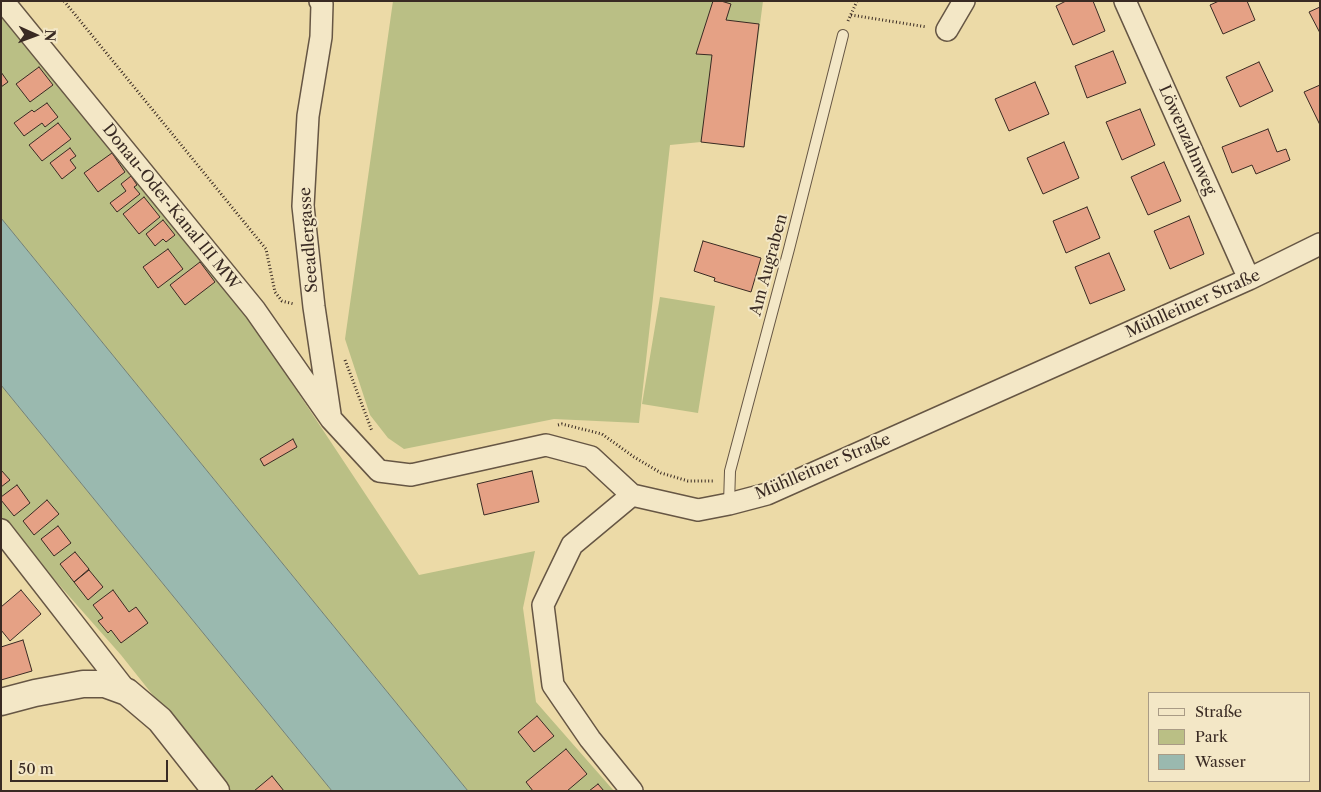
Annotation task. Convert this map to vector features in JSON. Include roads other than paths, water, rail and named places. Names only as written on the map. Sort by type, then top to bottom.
[{"type":"street","name":"Donau-Oder-Kanal III MW","points":[[3,1],[255,310],[331,419]]},
{"type":"street","name":"Seeadlergasse","points":[[320,1],[322,4],[321,37],[308,116],[303,206],[314,307],[331,419]]},
{"type":"street","points":[[947,30],[964,1]]},
{"type":"street","name":"Löwenzahnweg","points":[[1125,1],[1249,279]]},
{"type":"street","name":"Mühlleitner Straße","points":[[632,495],[698,510],[767,494],[1249,279],[1320,244]]},
{"type":"street","points":[[331,419],[379,472],[411,475],[546,445],[591,457],[632,495],[572,545],[543,605],[553,685],[590,739],[632,791]]},
{"type":"street","points":[[1,530],[127,692],[160,720],[216,791]]},
{"type":"street","points":[[1,702],[35,693],[83,684],[105,684],[127,692]]},
{"type":"lane","name":"Am Augraben","points":[[729,504],[730,471],[843,35]]},
{"type":"water","points":[[1,218],[468,791],[332,791],[1,385]]}]
